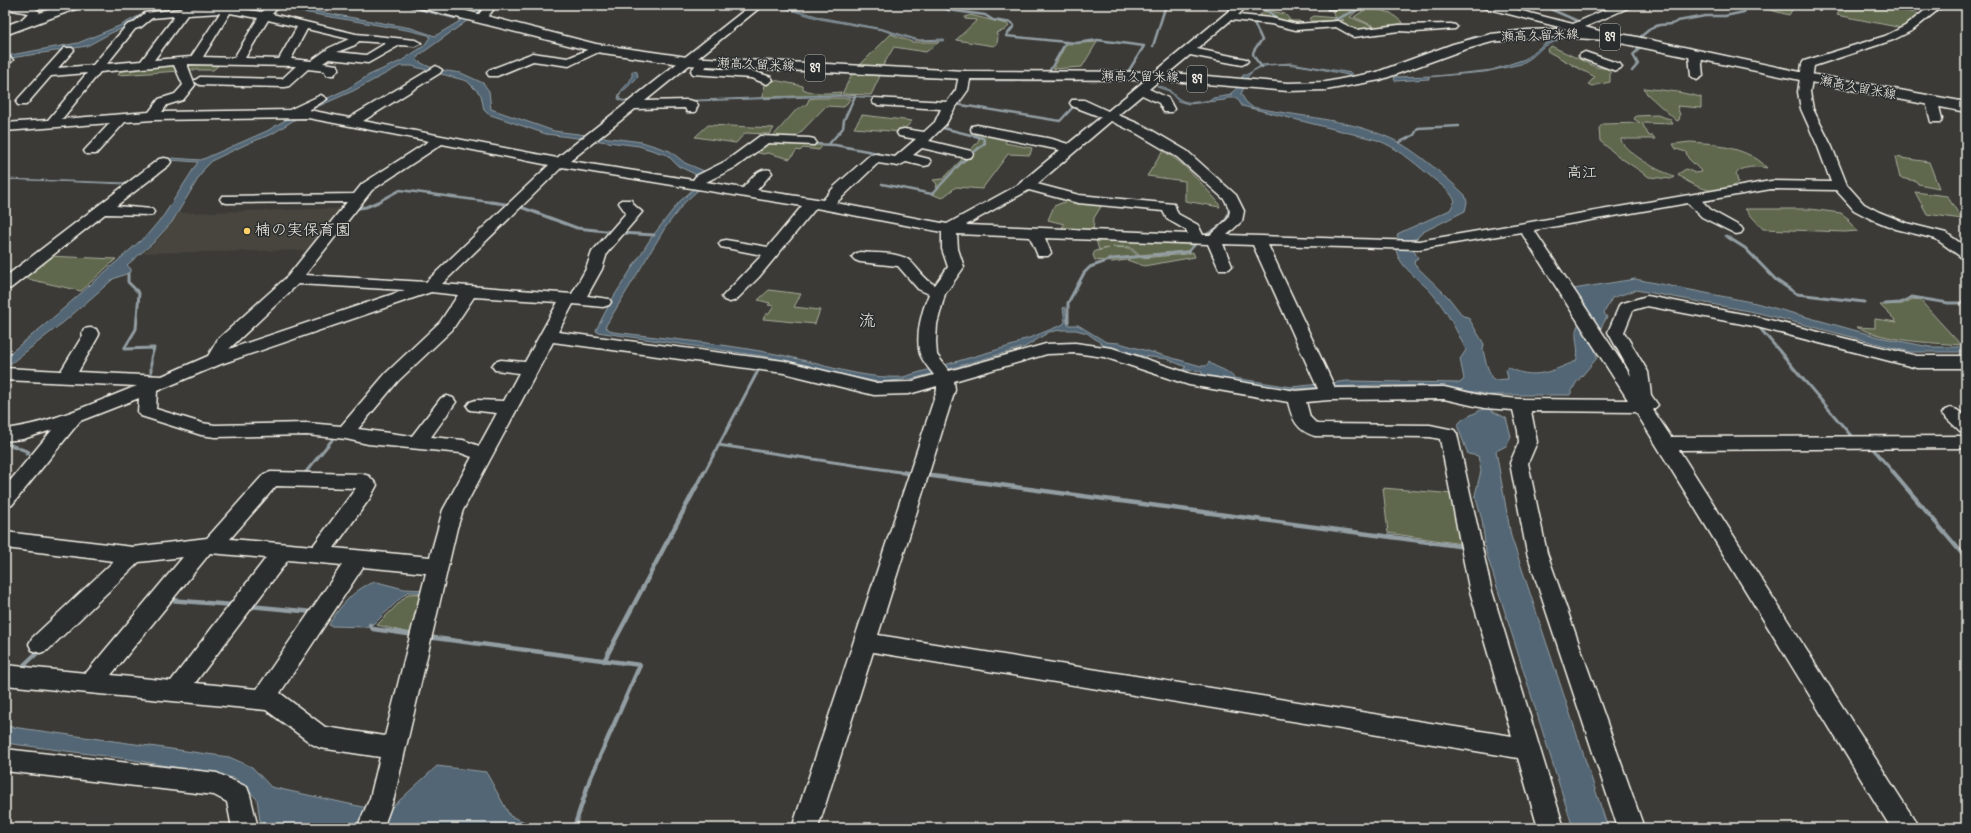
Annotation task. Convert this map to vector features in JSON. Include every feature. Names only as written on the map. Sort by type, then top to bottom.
[{"type":"main road","points":[[5,31],[73,5]]},
{"type":"main road","name":"瀬高久留米線","points":[[425,5],[598,48],[687,61],[965,76],[1233,76],[1254,85],[1288,87],[1354,82],[1380,76],[1458,47],[1491,38],[1527,34],[1561,33],[1606,36],[1805,77],[1932,102],[1966,107]]},
{"type":"street","points":[[238,60],[270,8],[275,5]]},
{"type":"street","points":[[473,16],[492,5]]},
{"type":"street","points":[[14,434],[75,416],[167,382],[215,360],[430,287],[560,162],[634,105],[758,5]]},
{"type":"street","points":[[949,229],[1026,185],[1244,5]]},
{"type":"street","points":[[1485,5],[1606,36]]},
{"type":"street","points":[[1576,28],[1603,14],[1626,5]]},
{"type":"street","points":[[1939,5],[1909,28],[1889,38],[1808,64],[1804,92],[1807,109],[1825,147],[1840,186],[1859,207],[1901,226],[1941,236],[1965,255]]},
{"type":"street","points":[[12,8],[24,8],[35,12],[24,23]]},
{"type":"street","points":[[145,64],[188,9]]},
{"type":"street","points":[[52,123],[131,28],[137,25],[148,15],[188,9],[227,10],[304,24],[356,37],[415,43]]},
{"type":"street","points":[[154,116],[163,102],[179,96],[189,85],[180,66],[189,60],[227,10]]},
{"type":"street","points":[[1229,17],[1271,21],[1296,26],[1338,24],[1354,34],[1399,28],[1416,29],[1451,27]]},
{"type":"street","points":[[284,61],[304,24]]},
{"type":"street","points":[[330,72],[333,68],[312,66],[333,50],[351,43],[356,37]]},
{"type":"street","points":[[327,55],[368,59],[398,41]]},
{"type":"street","points":[[492,73],[532,57],[569,62],[598,48]]},
{"type":"street","points":[[9,95],[25,98],[68,50]]},
{"type":"street","points":[[1185,54],[1242,61]]},
{"type":"street","points":[[1185,54],[1233,76]]},
{"type":"street","points":[[1695,54],[1697,76]]},
{"type":"street","points":[[1585,56],[1616,68]]},
{"type":"street","points":[[47,73],[189,60],[284,61],[307,63],[285,83],[200,82]]},
{"type":"street","points":[[704,62],[697,71],[752,75],[767,80]]},
{"type":"street","points":[[352,122],[436,70]]},
{"type":"street","points":[[875,158],[898,162],[904,158],[940,124],[950,106],[962,90],[965,76]]},
{"type":"street","points":[[1142,90],[1164,101],[1168,109]]},
{"type":"street","points":[[292,114],[321,99]]},
{"type":"street","points":[[878,101],[950,106]]},
{"type":"street","points":[[1932,102],[1936,119]]},
{"type":"street","points":[[1076,103],[1080,103],[1141,130],[1187,157],[1231,198],[1237,212],[1235,221],[1214,239]]},
{"type":"street","points":[[634,105],[688,104],[692,105],[691,109]]},
{"type":"street","points":[[5,127],[154,116],[308,114],[560,162],[819,204],[949,229],[1197,239],[1419,245],[1526,228],[1771,185],[1840,186]]},
{"type":"street","points":[[91,151],[122,118]]},
{"type":"street","points":[[978,129],[1052,143],[1070,149]]},
{"type":"street","points":[[904,133],[966,154]]},
{"type":"street","points":[[215,360],[224,343],[294,279],[367,187],[441,139]]},
{"type":"street","points":[[696,185],[701,179],[731,164],[765,139],[809,142]]},
{"type":"street","points":[[730,297],[754,274],[772,252],[819,204],[840,189],[875,158],[883,150],[882,146]]},
{"type":"street","points":[[904,158],[924,162]]},
{"type":"street","points":[[5,284],[164,162]]},
{"type":"street","points":[[746,193],[765,173]]},
{"type":"street","points":[[1026,185],[1078,199],[1108,203],[1169,207],[1172,216],[1193,228],[1197,239]]},
{"type":"street","points":[[227,199],[358,198]]},
{"type":"street","points":[[1691,199],[1707,214],[1736,230]]},
{"type":"street","points":[[370,828],[382,798],[453,510],[531,368],[573,299],[594,269],[600,252],[636,212],[629,208],[626,203]]},
{"type":"street","points":[[102,210],[147,212]]},
{"type":"street","points":[[1526,228],[1641,406],[1671,444]]},
{"type":"street","points":[[805,828],[946,390],[946,378],[929,354],[928,325],[938,292],[953,275],[956,267],[950,249],[949,229]]},
{"type":"street","points":[[1036,233],[1044,253]]},
{"type":"street","points":[[1214,239],[1224,266]]},
{"type":"street","points":[[1258,240],[1329,394]]},
{"type":"street","points":[[726,244],[772,252]]},
{"type":"street","points":[[860,257],[895,260],[903,263],[924,286],[938,292]]},
{"type":"street","points":[[294,279],[430,287],[468,292],[522,294],[603,302]]},
{"type":"street","points":[[346,433],[366,405],[400,368],[441,334],[464,303],[468,292]]},
{"type":"street","points":[[1906,828],[1642,396],[1639,372],[1616,332],[1626,307],[1647,300],[1752,321],[1917,362],[1966,362]]},
{"type":"street","points":[[67,376],[91,336],[90,333]]},
{"type":"street","points":[[550,336],[784,367],[874,389],[909,388],[1046,349],[1075,348],[1106,352],[1189,379],[1296,397],[1329,394],[1444,393],[1484,402],[1520,405],[1641,406]]},
{"type":"street","points":[[501,366],[531,368]]},
{"type":"street","points":[[5,374],[167,382]]},
{"type":"street","points":[[148,388],[147,412],[201,429],[215,431],[307,429],[346,433],[368,438],[463,447],[483,454]]},
{"type":"street","points":[[1296,397],[1304,424],[1308,428],[1315,430],[1430,431],[1448,434],[1480,588],[1551,828]]},
{"type":"street","points":[[417,442],[447,402]]},
{"type":"street","points":[[1520,405],[1528,444],[1521,455],[1520,463],[1537,553],[1631,828]]},
{"type":"street","points":[[476,406],[509,407]]},
{"type":"street","points":[[1951,414],[1966,428]]},
{"type":"street","points":[[5,500],[75,416]]},
{"type":"street","points":[[14,434],[50,446]]},
{"type":"street","points":[[1671,444],[1966,442]]},
{"type":"street","points":[[91,683],[209,545],[271,479],[362,481],[367,485],[363,493],[318,555]]},
{"type":"street","points":[[18,537],[133,555],[209,545],[438,566]]},
{"type":"street","points":[[176,691],[284,551]]},
{"type":"street","points":[[40,644],[133,555]]},
{"type":"street","points":[[263,699],[358,558]]},
{"type":"street","points":[[866,642],[1527,749]]},
{"type":"street","points":[[5,675],[271,700],[320,737],[394,748]]},
{"type":"street","points":[[5,760],[217,784],[238,795],[245,828]]},
{"type":"shaded area","name":"楠の実保育園","points":[[348,208],[313,250],[143,253],[158,240],[179,213]]},
{"type":"green space","points":[[1761,5],[1795,5],[1789,15],[1759,7]]},
{"type":"green space","points":[[1845,5],[1875,5],[1921,14],[1902,28],[1837,15],[1840,10],[1843,11]]},
{"type":"green space","points":[[1339,6],[1363,6],[1350,17],[1379,29],[1355,34],[1337,22],[1344,20],[1338,18],[1332,21],[1311,21],[1309,19],[1314,16],[1336,18],[1332,11],[1339,10]]},
{"type":"green space","points":[[1369,7],[1391,13],[1409,28],[1380,29],[1354,17]]},
{"type":"green space","points":[[1270,11],[1285,14],[1291,21],[1299,21],[1302,23],[1259,16],[1263,12]]},
{"type":"green space","points":[[970,15],[1007,24],[1009,26],[1005,30],[996,33],[998,36],[997,44],[994,46],[956,40],[977,20],[965,19],[965,17]]},
{"type":"green space","points":[[891,34],[912,42],[939,42],[926,52],[894,47],[882,67],[859,66]]},
{"type":"green space","points":[[1097,42],[1082,67],[1053,69],[1066,44]]},
{"type":"green space","points":[[1551,46],[1596,67],[1610,69],[1610,82],[1592,86],[1588,84],[1595,77],[1547,51]]},
{"type":"green space","points":[[178,62],[180,71],[118,75],[123,67]]},
{"type":"green space","points":[[183,62],[223,62],[213,70],[186,70]]},
{"type":"green space","points":[[852,74],[880,76],[871,95],[842,94]]},
{"type":"green space","points":[[769,79],[803,86],[803,89],[812,92],[841,92],[840,95],[763,97],[764,80]]},
{"type":"green space","points":[[1644,88],[1678,92],[1701,97],[1701,108],[1677,106],[1680,115],[1679,120],[1677,121],[1647,94]]},
{"type":"green space","points":[[851,98],[844,107],[826,106],[798,135],[791,138],[772,136],[796,110],[807,104],[809,99]]},
{"type":"green space","points":[[862,115],[912,121],[902,132],[854,128]]},
{"type":"green space","points":[[1657,115],[1670,119],[1673,124],[1642,123],[1649,136],[1653,136],[1655,139],[1621,139],[1625,147],[1630,151],[1653,167],[1674,177],[1671,179],[1649,177],[1618,156],[1600,141],[1599,128],[1603,124],[1640,123],[1634,119],[1636,116]]},
{"type":"green space","points":[[708,125],[774,128],[770,134],[745,133],[736,143],[695,137]]},
{"type":"green space","points":[[980,131],[1009,136],[1005,143],[1032,148],[1030,155],[1008,154],[982,189],[956,187],[942,198],[934,195],[937,184],[933,180],[943,179],[969,152],[979,139],[974,132]]},
{"type":"green space","points":[[769,141],[823,145],[819,150],[803,148],[800,151],[797,150],[790,159],[768,153],[763,154],[755,152]]},
{"type":"green space","points":[[1690,142],[1717,144],[1719,146],[1738,150],[1757,159],[1767,168],[1755,167],[1738,171],[1736,174],[1738,182],[1732,188],[1725,190],[1711,190],[1696,186],[1678,174],[1686,169],[1695,173],[1702,172],[1688,158],[1686,152],[1676,149],[1673,144]]},
{"type":"green space","points":[[1163,151],[1178,161],[1192,174],[1218,202],[1220,207],[1185,201],[1185,181],[1147,176]]},
{"type":"green space","points":[[1895,157],[1929,162],[1939,188],[1918,184],[1916,181],[1900,178]]},
{"type":"green space","points":[[1915,192],[1947,196],[1962,219],[1927,214]]},
{"type":"green space","points":[[1072,199],[1102,205],[1094,218],[1093,233],[1060,232],[1064,224],[1048,220],[1054,206]]},
{"type":"green space","points":[[1745,209],[1810,209],[1841,213],[1849,219],[1847,220],[1858,231],[1845,232],[1763,229]]},
{"type":"green space","points":[[1091,238],[1195,240],[1190,250],[1186,251],[1139,255],[1130,247],[1113,247],[1129,248],[1141,258],[1187,254],[1193,252],[1195,257],[1144,266],[1127,260],[1112,262],[1095,260],[1093,255],[1095,251],[1109,248],[1099,250],[1096,240]]},
{"type":"green space","points":[[47,256],[116,259],[81,291],[19,277]]},
{"type":"green space","points":[[769,290],[801,294],[794,307],[820,310],[815,324],[763,319],[766,314],[769,314],[774,306],[768,305],[770,303],[758,300]]},
{"type":"green space","points":[[1913,299],[1920,300],[1961,345],[1921,342],[1882,336],[1856,327],[1875,328],[1875,319],[1897,322],[1880,305],[1902,304]]},
{"type":"green space","points":[[1383,488],[1454,494],[1462,544],[1388,533]]},
{"type":"green space","points":[[428,593],[413,634],[377,625],[408,594]]},
{"type":"water","points":[[160,5],[166,5],[149,13],[133,24],[111,33],[87,46],[5,59],[5,56],[78,43],[119,26]]},
{"type":"water","points":[[262,5],[280,5],[411,28],[435,36],[460,21],[461,17],[476,5],[489,5],[418,56],[417,61],[434,69],[461,73],[483,83],[489,91],[491,109],[554,131],[642,142],[670,151],[685,163],[709,173],[708,181],[684,203],[665,228],[605,327],[613,332],[743,348],[786,356],[858,374],[903,377],[1017,344],[1021,340],[1062,325],[1065,322],[1063,308],[1065,307],[1068,325],[1078,325],[1106,342],[1119,343],[1201,366],[1206,366],[1209,362],[1229,373],[1234,378],[1292,387],[1348,381],[1460,383],[1464,379],[1460,359],[1466,350],[1463,343],[1440,303],[1402,263],[1396,250],[1401,242],[1397,236],[1399,233],[1450,210],[1455,201],[1447,190],[1404,155],[1385,143],[1377,140],[1242,106],[1237,98],[1227,98],[1225,100],[1189,104],[1178,101],[1169,91],[1157,87],[1165,87],[1186,102],[1211,100],[1213,98],[1232,95],[1230,94],[1237,88],[1243,75],[1246,75],[1262,65],[1291,63],[1351,73],[1353,76],[1315,68],[1285,64],[1271,65],[1259,68],[1248,76],[1241,94],[1246,102],[1252,107],[1345,123],[1381,134],[1398,142],[1424,159],[1465,195],[1467,202],[1465,211],[1423,232],[1416,239],[1408,240],[1418,258],[1415,260],[1414,264],[1448,297],[1463,316],[1468,317],[1484,344],[1483,350],[1486,363],[1492,379],[1494,380],[1508,379],[1506,369],[1508,367],[1517,371],[1534,374],[1551,371],[1576,361],[1578,354],[1576,331],[1587,307],[1573,289],[1635,279],[1756,303],[1879,337],[1930,347],[1966,347],[1966,352],[1910,352],[1759,313],[1636,290],[1612,298],[1604,313],[1607,317],[1593,342],[1597,358],[1576,383],[1570,395],[1490,395],[1492,411],[1506,418],[1511,436],[1506,446],[1496,451],[1511,536],[1608,828],[1573,828],[1486,552],[1482,520],[1475,495],[1481,471],[1478,456],[1468,454],[1457,425],[1463,419],[1485,408],[1485,394],[1440,386],[1375,385],[1287,389],[1255,385],[1202,374],[1201,371],[1185,370],[1183,369],[1186,367],[1167,359],[1143,356],[1105,346],[1087,333],[1076,330],[1049,332],[1025,347],[935,373],[911,379],[878,382],[769,357],[597,332],[596,330],[611,301],[651,238],[679,202],[705,179],[678,166],[667,155],[639,146],[546,134],[488,114],[484,110],[481,95],[467,81],[412,66],[400,66],[353,91],[310,110],[272,134],[213,160],[204,169],[172,222],[153,243],[127,265],[131,269],[131,272],[113,279],[65,321],[5,368],[5,357],[47,323],[147,235],[164,215],[198,162],[169,160],[172,158],[201,160],[267,131],[302,110],[347,89],[369,75],[401,61],[424,46],[430,37],[428,35],[412,31]]},
{"type":"water","points":[[774,5],[780,5],[823,18],[883,29],[919,40],[944,39],[943,41],[914,40],[882,30],[820,19]]},
{"type":"water","points":[[1561,37],[1563,38],[1543,47],[1531,58],[1521,64],[1485,72],[1428,77],[1429,79],[1395,81],[1394,77],[1436,76],[1492,70],[1525,59],[1544,44]]},
{"type":"water","points":[[632,71],[637,72],[638,77],[619,95],[621,91],[631,79]]},
{"type":"water","points":[[619,95],[621,100],[639,101],[622,101],[618,99]]},
{"type":"water","points":[[833,95],[949,102],[845,96],[653,102]]},
{"type":"water","points":[[141,174],[130,184],[5,179],[128,183]]},
{"type":"water","points":[[377,582],[404,589],[426,590],[425,592],[407,592],[375,623],[366,627],[329,625],[337,612],[349,598],[363,587]]},
{"type":"water","points":[[5,726],[229,757],[252,767],[271,787],[372,809],[389,810],[437,766],[486,772],[510,816],[528,823],[551,828],[383,828],[359,823],[357,828],[261,828],[257,799],[235,778],[128,759],[5,743]]},
{"type":"waterway","points":[[444,5],[470,10]]},
{"type":"waterway","points":[[942,5],[948,10],[985,15],[993,20],[1012,23],[1014,26],[1006,36],[1066,42]]},
{"type":"waterway","points":[[1153,46],[1166,5]]},
{"type":"waterway","points":[[1255,5],[1272,14],[1280,22]]},
{"type":"waterway","points":[[1330,22],[1367,5]]},
{"type":"waterway","points":[[1541,5],[1580,22]]},
{"type":"waterway","points":[[411,7],[455,18]]},
{"type":"waterway","points":[[1638,39],[1650,29],[1659,25],[1672,24],[1678,21],[1705,16],[1725,16],[1744,12]]},
{"type":"waterway","points":[[1260,22],[1254,23],[1262,40],[1255,48],[1253,54],[1255,59],[1262,67]]},
{"type":"waterway","points":[[1430,53],[1475,37],[1522,31]]},
{"type":"waterway","points":[[1066,42],[1076,43],[1098,40],[1144,46],[1128,72]]},
{"type":"waterway","points":[[1046,72],[1049,72],[1066,42]]},
{"type":"waterway","points":[[1632,71],[1638,64],[1633,55],[1642,46]]},
{"type":"waterway","points":[[778,70],[961,79]]},
{"type":"waterway","points":[[967,80],[1078,80]]},
{"type":"waterway","points":[[828,145],[843,128],[844,120],[855,96]]},
{"type":"waterway","points":[[955,104],[1060,121],[1073,107],[1078,106]]},
{"type":"waterway","points":[[1400,142],[1414,135],[1418,128],[1459,126]]},
{"type":"waterway","points":[[882,184],[932,194],[961,163],[985,143],[983,138],[943,128]]},
{"type":"waterway","points":[[812,144],[828,145]]},
{"type":"waterway","points":[[828,145],[878,153]]},
{"type":"waterway","points":[[377,202],[400,190],[498,203]]},
{"type":"waterway","points":[[353,209],[366,207],[377,202]]},
{"type":"waterway","points":[[491,202],[498,203]]},
{"type":"waterway","points":[[498,203],[512,205]]},
{"type":"waterway","points":[[518,206],[577,228],[614,232]]},
{"type":"waterway","points":[[1203,237],[1224,222],[1229,213],[1229,207]]},
{"type":"waterway","points":[[620,233],[654,235]]},
{"type":"waterway","points":[[1726,236],[1745,248],[1776,280],[1797,294],[1864,302]]},
{"type":"waterway","points":[[1068,322],[1068,303],[1084,273],[1090,267],[1112,259],[1188,252],[1198,241]]},
{"type":"waterway","points":[[128,274],[128,282],[139,293],[136,329],[124,349],[154,348],[151,358],[151,378]]},
{"type":"waterway","points":[[1885,304],[1900,303],[1912,297],[1948,303],[1966,303]]},
{"type":"waterway","points":[[1759,327],[1853,438]]},
{"type":"waterway","points":[[719,445],[760,367]]},
{"type":"waterway","points":[[305,473],[332,440]]},
{"type":"waterway","points":[[8,444],[29,452],[26,454]]},
{"type":"waterway","points":[[704,473],[719,445]]},
{"type":"waterway","points":[[719,445],[904,473]]},
{"type":"waterway","points":[[1873,449],[1894,473]]},
{"type":"waterway","points":[[604,660],[704,472]]},
{"type":"waterway","points":[[1893,472],[1966,558]]},
{"type":"waterway","points":[[904,473],[912,474]]},
{"type":"waterway","points":[[925,475],[1466,547]]},
{"type":"waterway","points":[[169,600],[233,605]]},
{"type":"waterway","points":[[249,606],[313,612]]},
{"type":"waterway","points":[[370,625],[373,629],[415,635]]},
{"type":"waterway","points":[[427,637],[604,660]]},
{"type":"waterway","points":[[20,669],[40,650]]},
{"type":"waterway","points":[[574,828],[590,779],[640,665],[604,660]]},
{"type":"place","name":"楠の実保育園","points":[[247,231]]},
{"type":"district","name":"高江","points":[[1582,173]]},
{"type":"district","name":"流","points":[[867,321]]}]
